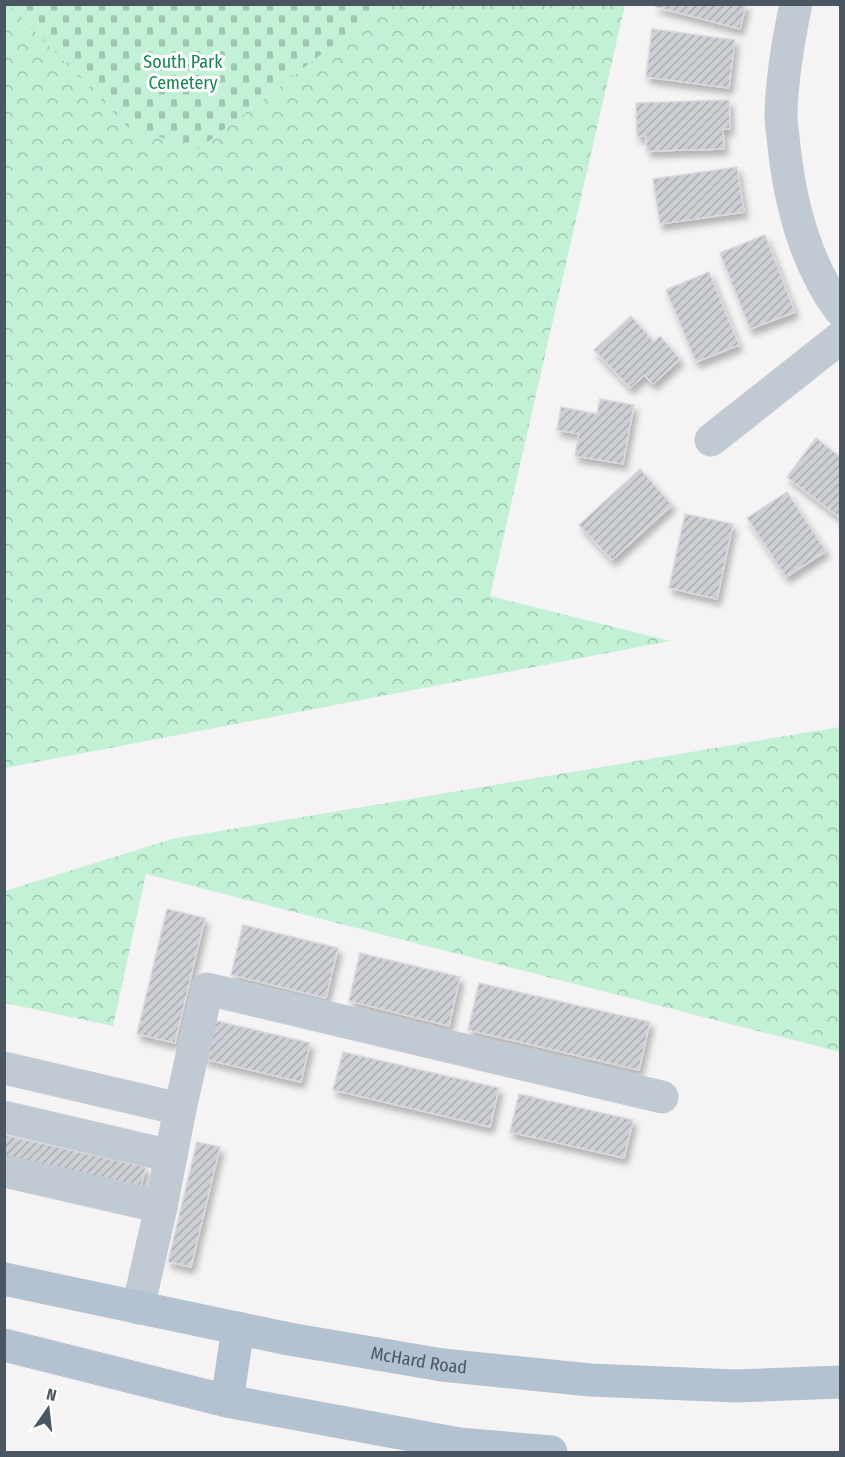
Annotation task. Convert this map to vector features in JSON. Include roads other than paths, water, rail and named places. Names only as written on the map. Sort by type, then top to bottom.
[{"type":"main road","name":"McHard Road","points":[[4,1279],[238,1329],[442,1365],[590,1380],[736,1386],[840,1382]]},
{"type":"main road","points":[[226,1401],[238,1329]]},
{"type":"main road","points":[[4,1345],[226,1401],[459,1444],[551,1452]]},
{"type":"street","points":[[796,4],[786,51],[781,116],[788,181],[805,240],[829,294],[840,310]]},
{"type":"street","points":[[711,440],[840,338]]},
{"type":"street","points":[[138,1308],[207,989],[662,1097]]},
{"type":"street","points":[[4,1068],[180,1109]]},
{"type":"street","points":[[4,1118],[171,1156]]},
{"type":"street","points":[[4,1171],[161,1207]]},
{"type":"park label","name":"South Park Cemetery","points":[[183,72]]}]
